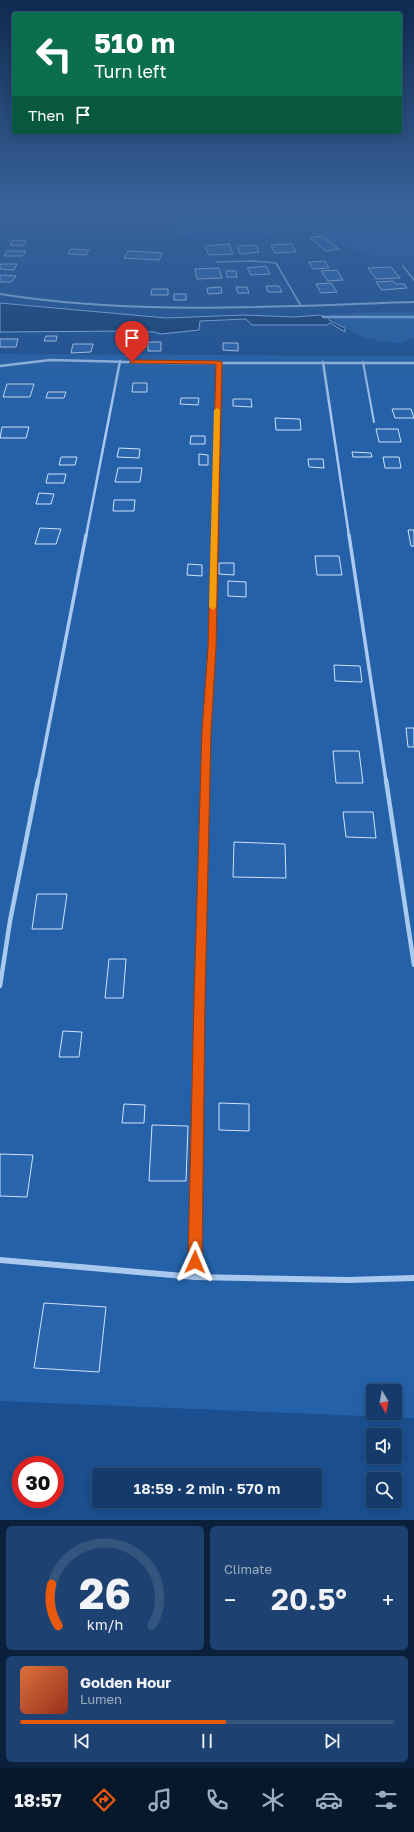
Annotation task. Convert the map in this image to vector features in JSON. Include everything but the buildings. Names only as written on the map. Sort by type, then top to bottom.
[{"type":"street","points":[[0,294],[37,301],[88,306],[152,308],[300,306],[414,302]]},
{"type":"street","points":[[0,366],[50,360],[414,363]]},
{"type":"street","points":[[0,986],[10,921],[120,361]]},
{"type":"street","points":[[195,1277],[199,992],[206,731],[212,648],[219,362]]},
{"type":"street","points":[[323,362],[414,965]]},
{"type":"street","points":[[0,1260],[195,1277],[348,1280],[414,1278]]},
{"type":"lane","points":[[284,278],[300,306]]},
{"type":"lane","points":[[363,362],[374,422]]},
{"type":"shaded area","points":[[0,303],[166,318],[244,315],[294,317],[320,315],[330,318],[329,320],[345,328],[345,332],[330,323],[327,325],[252,325],[246,319],[200,321],[199,330],[161,334],[154,332],[130,331],[0,332]]},
{"type":"shaded area","points":[[414,312],[414,339],[408,339],[404,343],[372,339],[354,333],[345,328],[328,314]]},
{"type":"shaded area","points":[[0,354],[414,356],[414,1418],[402,1418],[402,1384],[366,1384],[366,1416],[0,1401]]},
{"type":"waterway","points":[[323,317],[414,317]]},
{"type":"slow traffic","points":[[213,607],[217,410]]},
{"type":"route","points":[[132,362],[219,362],[212,648],[206,731],[199,1000],[195,1262]]}]
